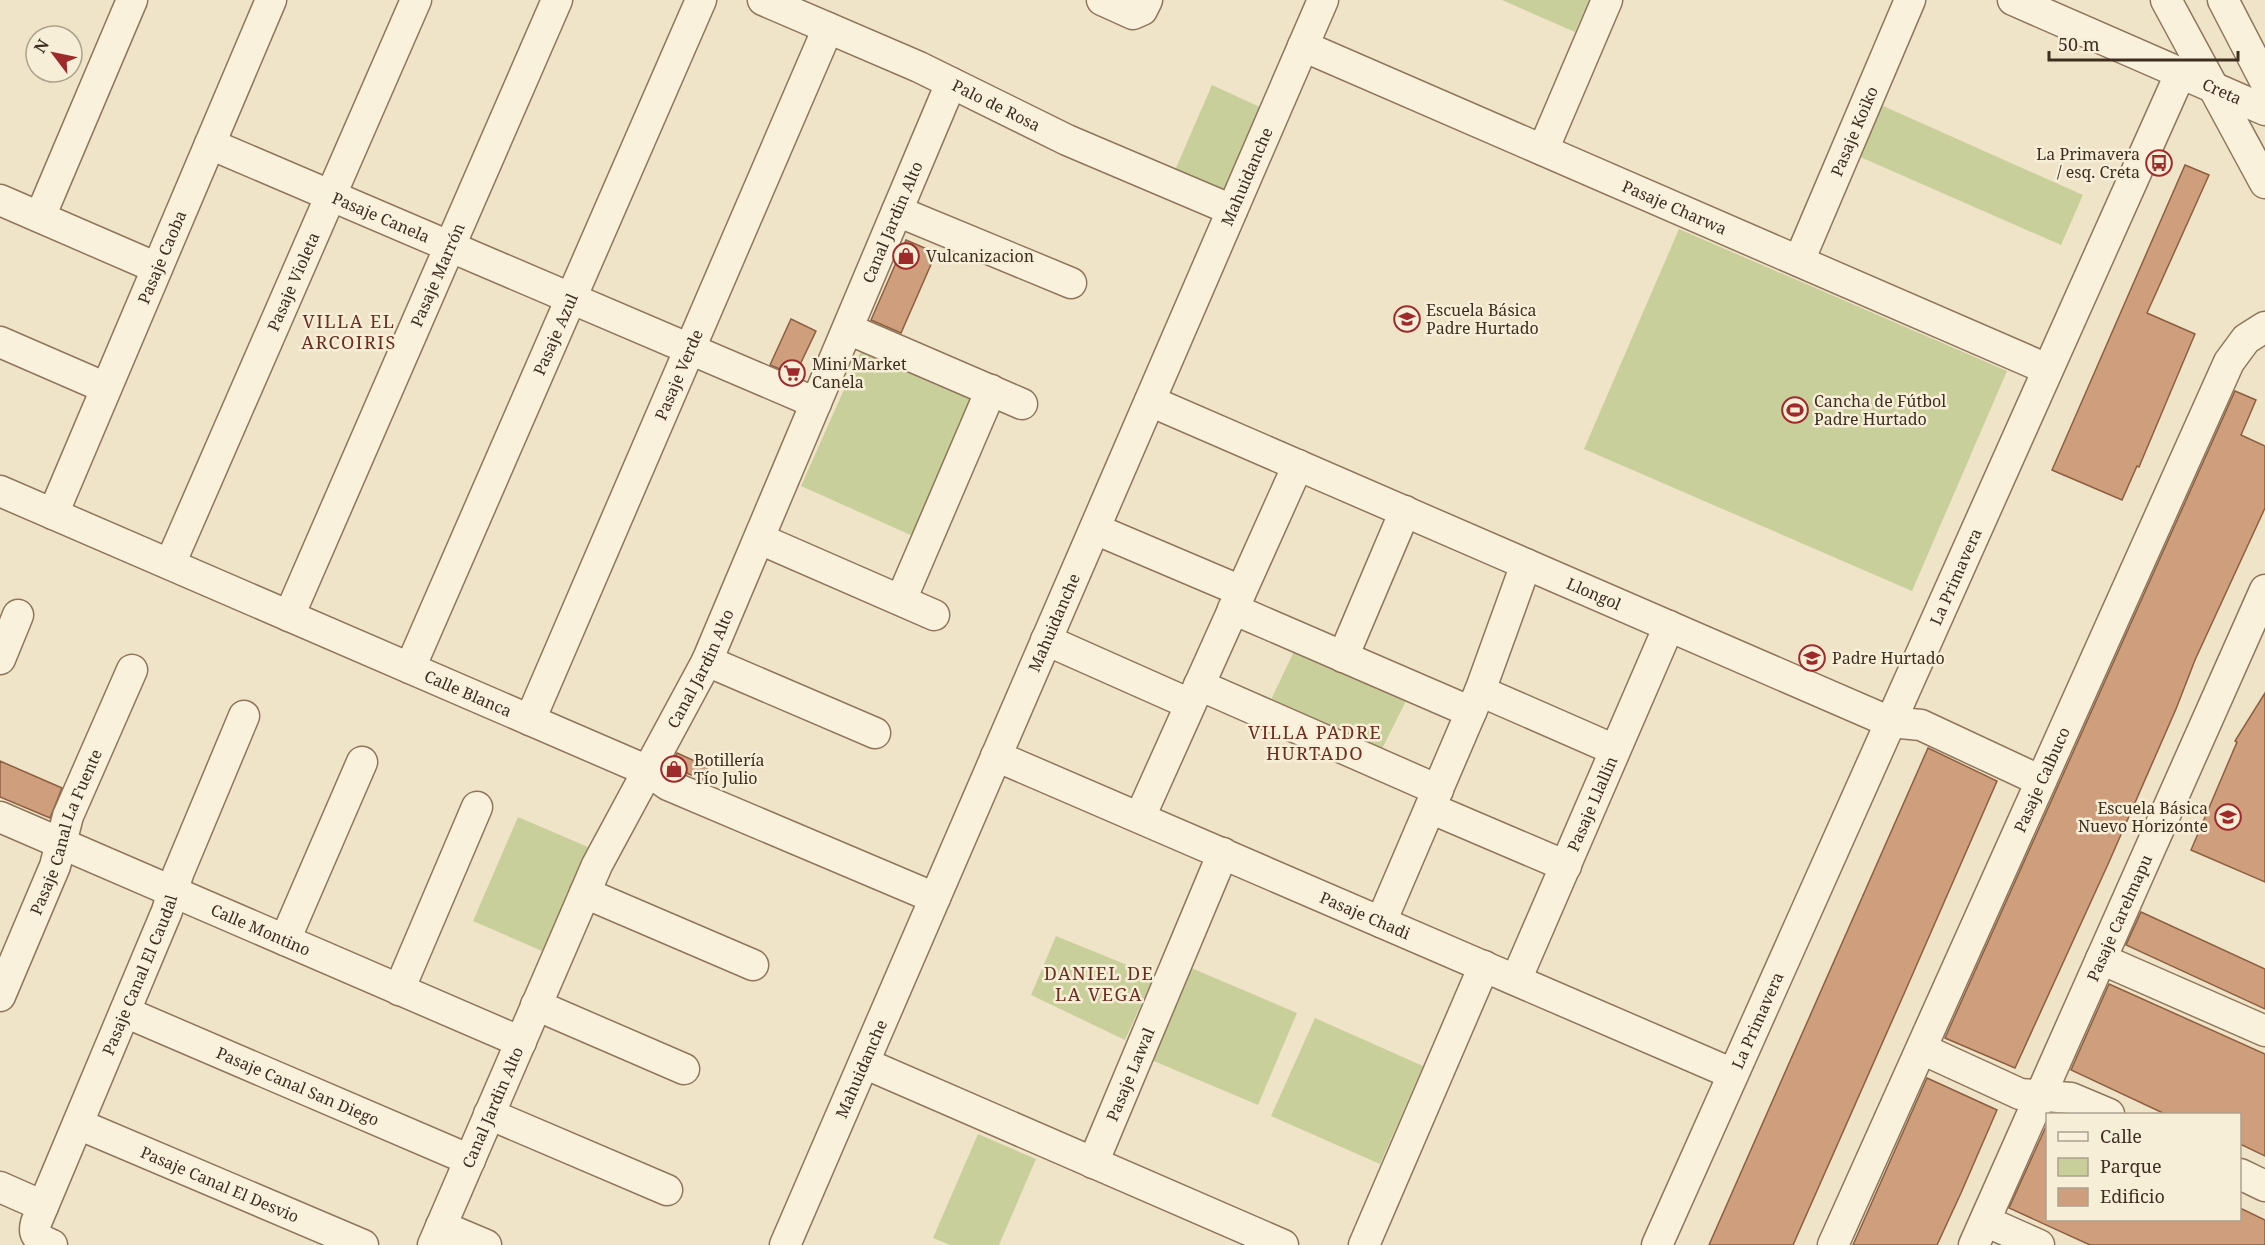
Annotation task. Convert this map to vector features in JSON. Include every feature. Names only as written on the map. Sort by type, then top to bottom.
[{"type":"street","points":[[40,217],[132,0]]},
{"type":"street","name":"Pasaje Caoba","points":[[53,514],[271,0]]},
{"type":"street","name":"Pasaje Violeta","points":[[170,564],[416,0]]},
{"type":"street","name":"Pasaje Marrón","points":[[289,616],[557,0]]},
{"type":"street","name":"Pasaje Azul","points":[[410,668],[701,0]]},
{"type":"street","name":"Palo de Rosa","points":[[763,0],[951,83],[1057,135],[1232,210]]},
{"type":"street","points":[[1102,0],[1129,12],[1142,6]]},
{"type":"street","name":"Mahuidanche","points":[[785,1245],[1323,0]]},
{"type":"street","points":[[1543,150],[1607,0]]},
{"type":"street","name":"Pasaje Koiko","points":[[1798,261],[1910,0]]},
{"type":"street","name":"Creta","points":[[2013,0],[2265,110]]},
{"type":"street","points":[[2166,0],[2265,183]]},
{"type":"street","points":[[2223,0],[2265,81]]},
{"type":"street","name":"Pasaje Verde","points":[[530,720],[828,28]]},
{"type":"street","name":"Pasaje Charwa","points":[[1303,46],[2047,369]]},
{"type":"street","name":"La Primavera","points":[[1657,1245],[2181,72]]},
{"type":"street","name":"Canal Jardin Alto","points":[[437,1236],[597,865],[707,661],[951,83]]},
{"type":"street","name":"Pasaje Canela","points":[[210,144],[816,403]]},
{"type":"street","points":[[0,200],[157,268]]},
{"type":"street","points":[[897,211],[1071,283]]},
{"type":"street","name":"Pasaje Calbuco","points":[[1833,1245],[2229,362],[2246,339],[2265,327]]},
{"type":"street","points":[[848,329],[1022,404]]},
{"type":"street","points":[[0,342],[106,388]]},
{"type":"street","points":[[901,600],[991,390]]},
{"type":"street","name":"Llongol","points":[[1150,401],[1890,722],[1921,725],[2041,781]]},
{"type":"street","points":[[1140,817],[1298,465]]},
{"type":"street","name":"Calle Blanca","points":[[0,491],[648,771],[668,785],[935,898]]},
{"type":"street","points":[[1343,657],[1405,512]]},
{"type":"street","points":[[1095,529],[1237,600],[1343,657],[1615,750]]},
{"type":"street","points":[[760,539],[934,615]]},
{"type":"street","points":[[1381,922],[1476,701],[1526,564]]},
{"type":"street","name":"Pasaje Carelmapu","points":[[1979,1233],[2265,590]]},
{"type":"street","points":[[0,659],[18,615]]},
{"type":"street","name":"Pasaje Llallin","points":[[1516,980],[1669,626]]},
{"type":"street","points":[[1046,640],[1195,695],[1434,799],[1566,866]]},
{"type":"street","points":[[707,661],[875,733]]},
{"type":"street","name":"Pasaje Canal La Fuente","points":[[0,996],[55,866],[68,816],[132,670]]},
{"type":"street","name":"Pasaje Canal El Caudal","points":[[44,1239],[36,1223],[167,911],[178,874],[244,716]]},
{"type":"street","name":"Pasaje Chadi","points":[[996,756],[1733,1074]]},
{"type":"street","points":[[285,940],[362,762]]},
{"type":"street","points":[[399,990],[477,807]]},
{"type":"street","name":"Calle Montino","points":[[0,817],[520,1042]]},
{"type":"street","name":"Pasaje Lawal","points":[[1094,1163],[1223,854]]},
{"type":"street","points":[[585,893],[753,965]]},
{"type":"street","points":[[2101,959],[2265,1031]]},
{"type":"street","points":[[1364,1245],[1484,966]]},
{"type":"street","points":[[536,1005],[684,1069]]},
{"type":"street","name":"Pasaje Canal San Diego","points":[[125,1012],[470,1160]]},
{"type":"street","points":[[1922,1049],[2011,1091],[2030,1096],[2071,1098],[2107,1113]]},
{"type":"street","points":[[864,1063],[1283,1245]]},
{"type":"street","points":[[489,1114],[667,1190]]},
{"type":"street","name":"Pasaje Canal El Desvio","points":[[78,1124],[363,1245]]},
{"type":"street","points":[[2241,1174],[2265,1186]]},
{"type":"street","points":[[0,1187],[43,1206]]},
{"type":"street","points":[[1979,1233],[2039,1245]]},
{"type":"street","points":[[437,1236],[486,1245]]},
{"type":"green space","points":[[1502,0],[1589,0],[1575,32]]},
{"type":"green space","points":[[1212,85],[1262,108],[1226,194],[1175,170]]},
{"type":"green space","points":[[1881,105],[2083,195],[2061,245],[1858,156]]},
{"type":"green space","name":"Cancha de Fútbol Padre Hurtado","points":[[1679,229],[2007,371],[1912,591],[1584,449]]},
{"type":"green space","points":[[863,347],[980,395],[915,537],[801,486]]},
{"type":"green space","points":[[1299,641],[1409,695],[1377,759],[1267,708]]},
{"type":"green space","points":[[518,817],[588,847],[542,951],[473,921]]},
{"type":"green space","points":[[1056,936],[1154,976],[1125,1040],[1031,995]]},
{"type":"green space","points":[[1189,967],[1297,1013],[1258,1105],[1149,1059]]},
{"type":"green space","points":[[1315,1018],[1423,1066],[1380,1164],[1271,1116]]},
{"type":"green space","points":[[978,1134],[1036,1159],[999,1245],[950,1245],[933,1238]]},
{"type":"building","points":[[2185,165],[2209,175],[2147,313],[2195,334],[2139,467],[2137,466],[2122,500],[2052,470]]},
{"type":"building","points":[[906,240],[936,253],[901,333],[871,320]]},
{"type":"building","points":[[791,319],[816,331],[795,375],[770,365]]},
{"type":"building","points":[[2235,391],[2256,400],[2241,435],[2265,446],[2265,508],[2195,660],[2109,862],[2015,1068],[1945,1038]]},
{"type":"building","points":[[2265,693],[2265,882],[2191,850],[2237,742],[2235,741]]},
{"type":"building","points":[[1928,748],[1997,781],[1907,987],[1793,1245],[1709,1245]]},
{"type":"building","points":[[677,753],[708,767],[702,780],[671,766]]},
{"type":"building","points":[[0,761],[62,788],[50,818],[0,797]]},
{"type":"building","points":[[2141,912],[2265,969],[2265,1009],[2126,945]]},
{"type":"building","points":[[2109,984],[2265,1054],[2265,1156],[2241,1144],[2241,1113],[2163,1113],[2071,1070]]},
{"type":"building","points":[[1927,1078],[1997,1110],[1961,1193],[1937,1245],[1853,1245]]},
{"type":"building","points":[[2046,1126],[2046,1221],[2241,1221],[2241,1208],[2265,1220],[2265,1245],[2090,1245],[2009,1208]]},
{"type":"place","name":"La Primavera / esq. Creta","points":[[2159,163]]},
{"type":"place","name":"Vulcanizacion","points":[[906,256]]},
{"type":"place","name":"Escuela Básica Padre Hurtado","points":[[1407,319]]},
{"type":"place","name":"Mini Market Canela","points":[[792,373]]},
{"type":"place","name":"Cancha de Fútbol Padre Hurtado","points":[[1795,410]]},
{"type":"place","name":"Padre Hurtado","points":[[1812,658]]},
{"type":"place","name":"Botillería Tío Julio","points":[[674,769]]},
{"type":"place","name":"Escuela Básica Nuevo Horizonte","points":[[2228,817]]},
{"type":"district","name":"VILLA EL ARCOIRIS","points":[[349,331]]},
{"type":"district","name":"VILLA PADRE HURTADO","points":[[1315,742]]},
{"type":"district","name":"DANIEL DE LA VEGA","points":[[1099,983]]}]
